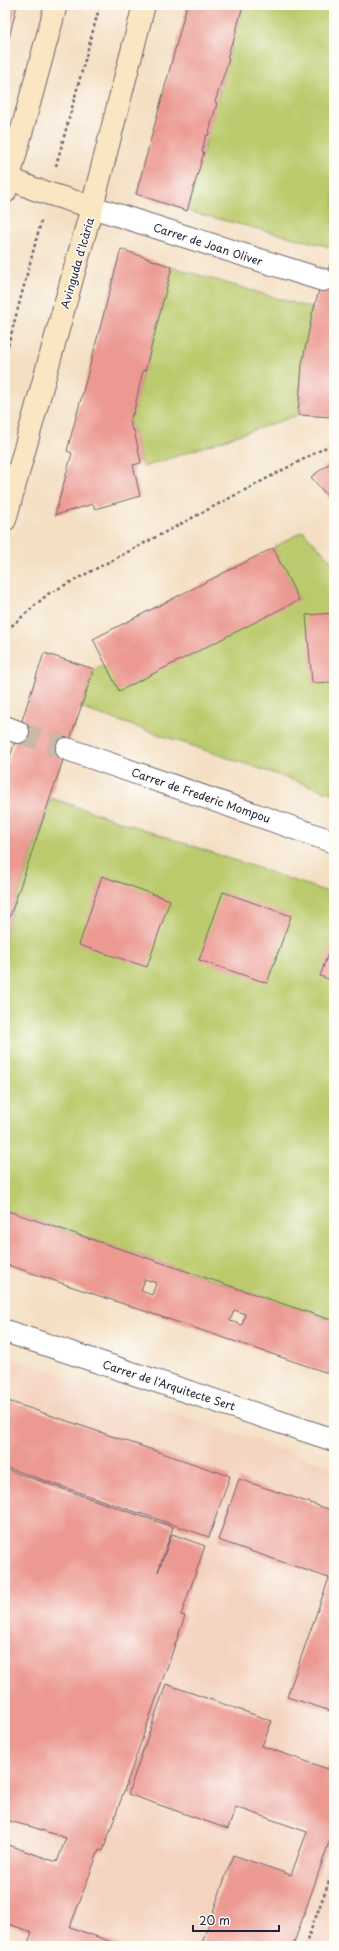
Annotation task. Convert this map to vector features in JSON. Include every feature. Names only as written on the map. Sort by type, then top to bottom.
[{"type":"street","points":[[56,5],[6,182],[92,207]]},
{"type":"street","name":"Avinguda d'Icària","points":[[5,520],[92,207],[144,5]]},
{"type":"street","name":"Carrer de Joan Oliver","points":[[92,207],[323,280]]},
{"type":"street","name":"Carrer de Frederic Mompou","points":[[67,749],[334,842]]},
{"type":"street","name":"Carrer de l'Arquitecte Sert","points":[[5,1331],[334,1440]]},
{"type":"path","points":[[56,166],[100,5]]},
{"type":"path","points":[[5,357],[42,217]]},
{"type":"path","points":[[7,630],[48,594],[334,443]]},
{"type":"path","points":[[305,1946],[334,1868]]},
{"type":"shaded area","points":[[5,1356],[334,1467],[334,1946],[5,1946]]},
{"type":"green space","points":[[243,5],[334,5],[334,248],[187,211]]},
{"type":"green space","points":[[172,267],[314,309],[302,364],[298,415],[144,467],[141,463],[134,430],[132,430],[130,421]]},
{"type":"green space","points":[[303,531],[334,564],[334,794],[81,708],[94,669],[299,600],[273,548]]},
{"type":"green space","points":[[51,798],[334,894],[334,1321],[5,1210],[5,932]]},
{"type":"building","points":[[5,5],[17,5],[6,51],[5,50]]},
{"type":"building","points":[[187,5],[242,5],[242,9],[233,43],[232,42],[227,58],[229,59],[215,102],[217,103],[208,136],[206,135],[202,152],[204,152],[187,211],[136,194]]},
{"type":"building","points":[[121,249],[172,267],[145,371],[143,370],[133,415],[132,414],[130,421],[132,430],[134,430],[141,463],[133,465],[140,496],[95,509],[93,504],[55,515],[72,453],[67,451]]},
{"type":"building","points":[[334,255],[334,417],[298,415],[302,364],[312,315],[319,290]]},
{"type":"building","points":[[334,460],[334,504],[311,477]]},
{"type":"building","points":[[273,548],[299,600],[119,691],[93,639]]},
{"type":"building","points":[[334,613],[334,682],[312,683],[306,615]]},
{"type":"building","points":[[44,653],[94,669],[5,931],[5,772]]},
{"type":"building","points":[[102,876],[170,900],[147,967],[79,945]]},
{"type":"building","points":[[223,892],[291,916],[267,983],[199,960]]},
{"type":"building","points":[[334,937],[334,981],[320,976]]},
{"type":"building","points":[[5,1210],[334,1321],[334,1375],[5,1264]],"holes":[[[145,1279],[156,1283],[152,1295],[141,1291]],[[234,1310],[245,1314],[242,1325],[230,1321]]]},
{"type":"building","points":[[5,1400],[230,1476],[209,1537],[5,1467]]},
{"type":"building","points":[[5,1469],[173,1527],[158,1572],[172,1534],[205,1546],[181,1615],[185,1616],[103,1851],[99,1850],[70,1927],[123,1946],[27,1946],[32,1932],[5,1923],[5,1844],[57,1862],[66,1838],[5,1820]]},
{"type":"building","points":[[239,1479],[334,1511],[334,1712],[287,1697],[329,1578],[218,1540]]},
{"type":"building","points":[[166,1684],[272,1721],[262,1746],[328,1769],[334,1753],[334,1828],[293,1946],[201,1946],[233,1855],[291,1875],[307,1832],[236,1807],[228,1829],[128,1794]]},
{"type":"tunnel","points":[[18,732],[67,749]]}]
